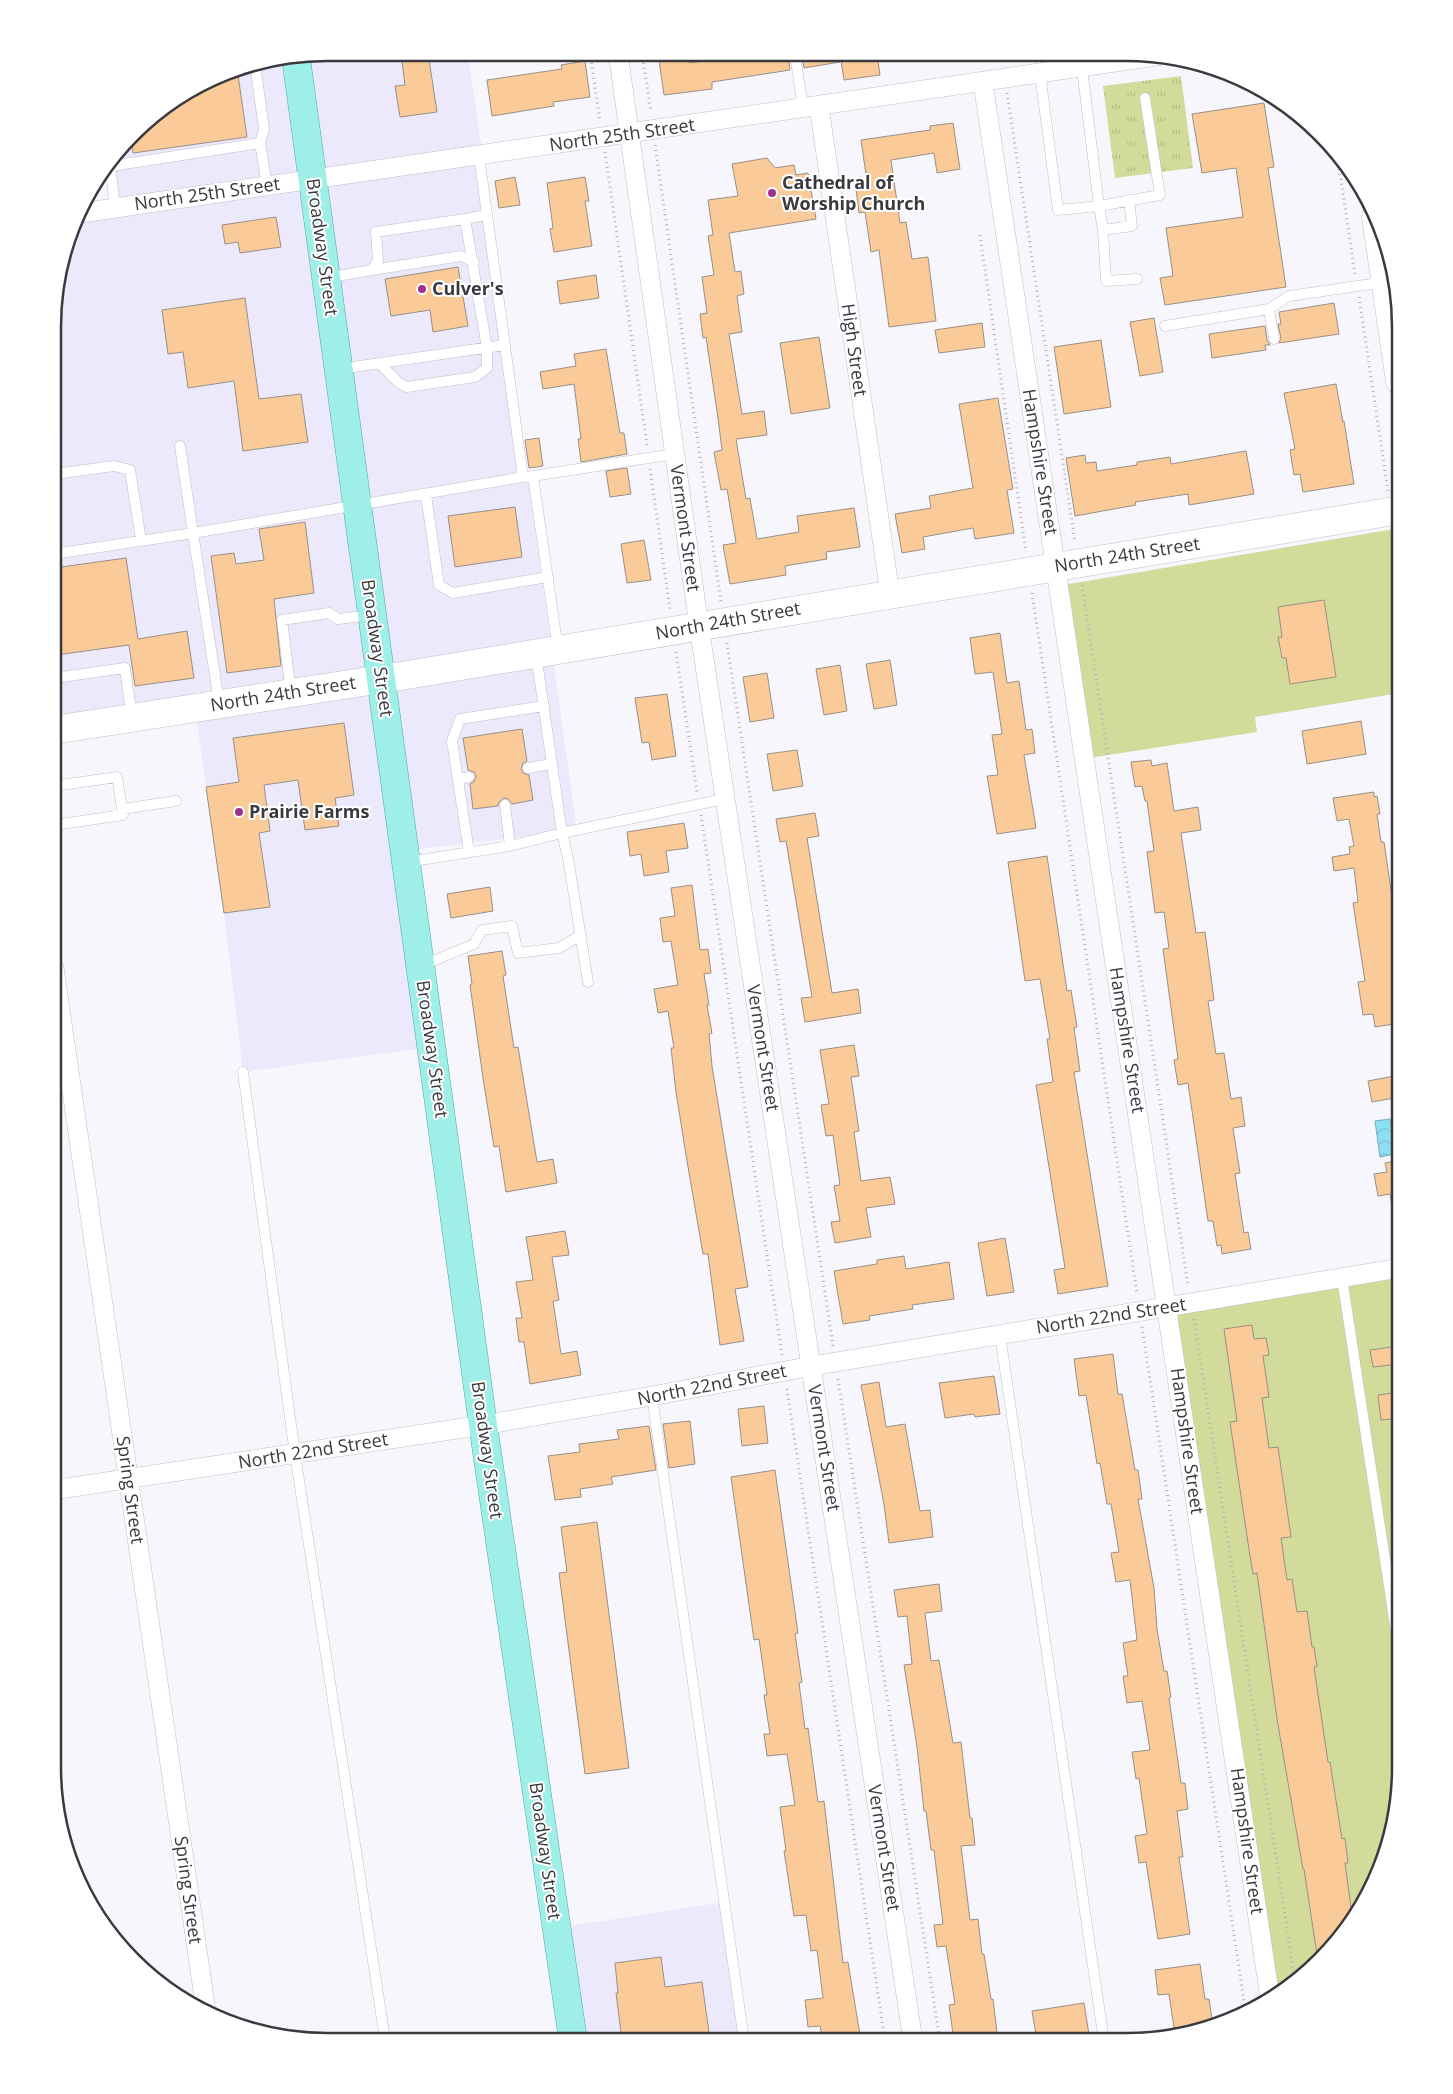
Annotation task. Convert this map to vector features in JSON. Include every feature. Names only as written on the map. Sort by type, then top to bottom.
[{"type":"main road","name":"Broadway Street","points":[[297,64],[484,1425],[572,2033]]},
{"type":"main road","points":[[1382,254],[1392,323]]},
{"type":"main road","name":"North 24th Street","points":[[61,729],[547,651],[1392,510]]},
{"type":"street","name":"Vermont Street","points":[[619,61],[724,799],[812,1366],[912,2033]]},
{"type":"street","name":"North 25th Street","points":[[88,212],[983,83],[1106,61]]},
{"type":"street","name":"Hampshire Street","points":[[983,83],[1067,564],[1167,1307],[1269,1991]]},
{"type":"street","name":"High Street","points":[[811,107],[890,594]]},
{"type":"street","name":"Spring Street","points":[[61,1016],[205,2002]]},
{"type":"street","name":"North 22nd Street","points":[[61,1489],[484,1425],[835,1362],[1392,1269]]},
{"type":"lane","points":[[797,61],[811,107]]},
{"type":"lane","points":[[1087,63],[1098,206],[1103,230],[1106,282],[1137,279]]},
{"type":"lane","points":[[256,71],[264,130],[260,143],[267,186]]},
{"type":"lane","points":[[1040,74],[1058,210],[1098,206],[1160,195],[1145,98]]},
{"type":"lane","points":[[117,164],[260,143]]},
{"type":"lane","points":[[479,156],[505,345],[548,577],[544,706],[562,833],[568,858],[588,982]]},
{"type":"lane","points":[[112,172],[115,208]]},
{"type":"lane","points":[[1103,230],[1132,226],[1129,200]]},
{"type":"lane","points":[[372,270],[378,260],[376,232],[487,214]]},
{"type":"lane","points":[[380,364],[399,383],[407,387],[475,377],[487,368],[487,348],[474,262],[465,219]]},
{"type":"lane","points":[[326,278],[461,256],[474,262]]},
{"type":"lane","points":[[1166,326],[1269,309],[1289,296],[1386,282]]},
{"type":"lane","points":[[1269,309],[1274,339]]},
{"type":"lane","points":[[338,369],[505,345]]},
{"type":"lane","points":[[180,446],[220,704]]},
{"type":"lane","points":[[61,553],[193,534],[674,454]]},
{"type":"lane","points":[[61,473],[114,466],[130,470],[141,540]]},
{"type":"lane","points":[[426,495],[439,584],[453,593],[548,577]]},
{"type":"lane","points":[[291,692],[282,620],[329,613],[338,619],[372,615]]},
{"type":"lane","points":[[61,677],[125,668],[132,718]]},
{"type":"lane","points":[[469,852],[463,778],[452,741],[460,719],[544,706]]},
{"type":"lane","points":[[528,768],[552,764]]},
{"type":"lane","points":[[61,785],[117,777],[123,815],[61,824]]},
{"type":"lane","points":[[406,862],[510,846],[562,833],[724,799]]},
{"type":"lane","points":[[122,809],[176,801]]},
{"type":"lane","points":[[505,805],[510,846]]},
{"type":"lane","points":[[421,966],[474,944],[482,930],[512,926],[518,953],[559,948],[581,935]]},
{"type":"lane","points":[[243,1072],[295,1454],[384,2033]]},
{"type":"lane","points":[[1342,1278],[1392,1606]]},
{"type":"lane","points":[[1000,1335],[1103,2033]]},
{"type":"lane","points":[[652,1396],[743,2033]]},
{"type":"path","points":[[591,61],[649,457],[699,626],[699,804],[884,2033]]},
{"type":"path","points":[[643,61],[653,130],[699,626],[835,1362],[939,2033]]},
{"type":"path","points":[[1005,79],[1067,564],[1191,1303],[1295,1972]]},
{"type":"path","points":[[1339,168],[1392,492]]},
{"type":"path","points":[[980,235],[1245,2004]]},
{"type":"shaded area","points":[[469,61],[577,830],[414,850],[432,1047],[243,1072],[224,913],[195,708],[61,729],[62,310],[70,258],[88,212],[115,207],[110,174],[139,139],[165,116],[194,97],[242,75],[275,66],[310,62]]},
{"type":"shaded area","points":[[724,1902],[743,2033],[572,2033],[557,1928]]},
{"type":"green space","points":[[1181,76],[1193,168],[1115,178],[1103,86]]},
{"type":"green space","points":[[1392,529],[1392,694],[1255,717],[1257,732],[1089,758],[1063,585]]},
{"type":"green space","points":[[1392,1278],[1392,1767],[1387,1819],[1378,1852],[1356,1900],[1347,1914],[1337,1929],[1314,1955],[1277,1985],[1177,1315]]},
{"type":"water","points":[[1390,1119],[1392,1155],[1380,1157],[1375,1121]]},
{"type":"building","points":[[402,61],[429,61],[437,112],[400,117],[395,86],[405,85]]},
{"type":"building","points":[[585,61],[590,97],[553,102],[554,106],[492,116],[487,80],[562,69],[561,65]]},
{"type":"building","points":[[659,61],[689,61],[689,63],[703,61],[789,61],[790,70],[712,82],[712,89],[664,95]]},
{"type":"building","points":[[803,61],[840,61],[840,62],[804,68]]},
{"type":"building","points":[[841,61],[878,61],[880,75],[844,80]]},
{"type":"building","points":[[238,77],[247,137],[133,153],[132,147],[165,116],[194,97]]},
{"type":"building","points":[[1264,103],[1274,167],[1268,168],[1286,287],[1165,305],[1160,278],[1173,276],[1166,228],[1243,217],[1236,168],[1202,173],[1192,114]]},
{"type":"building","points":[[953,123],[960,169],[937,173],[934,153],[891,160],[900,223],[906,222],[912,259],[928,257],[936,321],[889,327],[879,250],[871,252],[865,212],[859,213],[856,189],[868,188],[861,140],[930,130],[930,126]]},
{"type":"building","points":[[767,158],[775,168],[794,165],[796,175],[808,173],[816,219],[729,233],[735,272],[741,271],[744,294],[737,296],[742,332],[729,334],[742,414],[764,411],[767,435],[736,439],[746,499],[750,498],[757,539],[799,532],[797,516],[854,508],[860,547],[826,552],[827,559],[785,566],[786,575],[730,584],[723,545],[736,543],[727,489],[721,490],[714,452],[722,450],[706,337],[703,338],[700,314],[707,313],[702,277],[714,275],[708,236],[713,235],[708,200],[738,196],[732,164]]},
{"type":"building","points":[[515,177],[520,205],[499,208],[495,181]]},
{"type":"building","points":[[585,177],[589,201],[585,201],[592,246],[554,252],[550,229],[553,228],[547,183]]},
{"type":"building","points":[[276,217],[281,247],[240,253],[238,242],[225,244],[222,225]]},
{"type":"building","points":[[458,267],[468,326],[433,332],[430,310],[391,316],[385,279]]},
{"type":"building","points":[[596,275],[599,298],[560,304],[557,281]]},
{"type":"building","points":[[245,298],[259,399],[301,394],[308,442],[243,451],[234,381],[188,388],[183,352],[168,354],[162,310]]},
{"type":"building","points":[[1334,303],[1339,334],[1279,343],[1281,338],[1278,324],[1281,324],[1279,312]]},
{"type":"building","points":[[1154,318],[1163,372],[1140,376],[1130,322]]},
{"type":"building","points":[[982,323],[985,347],[939,353],[935,330]]},
{"type":"building","points":[[1265,326],[1267,340],[1270,345],[1265,345],[1266,350],[1212,358],[1209,334]]},
{"type":"building","points":[[819,337],[830,408],[791,414],[780,343]]},
{"type":"building","points":[[1101,340],[1111,407],[1064,414],[1054,347]]},
{"type":"building","points":[[606,349],[620,433],[624,433],[627,454],[581,462],[578,439],[581,439],[574,384],[543,389],[540,372],[576,366],[574,354]]},
{"type":"building","points":[[1336,384],[1354,484],[1303,492],[1300,474],[1294,475],[1290,450],[1295,449],[1284,393]]},
{"type":"building","points":[[998,398],[1013,489],[1007,490],[1014,533],[975,539],[973,528],[923,537],[925,549],[902,553],[895,514],[931,508],[929,496],[973,488],[959,404]]},
{"type":"building","points":[[539,438],[543,466],[529,468],[525,440]]},
{"type":"building","points":[[1246,451],[1254,494],[1189,505],[1188,494],[1135,502],[1136,505],[1075,516],[1066,458],[1085,455],[1086,463],[1096,462],[1097,471],[1137,465],[1137,462],[1170,457],[1171,464]]},
{"type":"building","points":[[627,468],[631,494],[610,497],[606,471]]},
{"type":"building","points":[[515,507],[522,557],[455,567],[448,516]]},
{"type":"building","points":[[305,522],[314,593],[274,599],[281,666],[227,673],[211,556],[234,553],[236,564],[264,560],[259,529]]},
{"type":"building","points":[[644,540],[651,580],[627,583],[621,544]]},
{"type":"building","points":[[126,558],[138,639],[187,631],[194,678],[135,686],[129,645],[61,654],[61,567]]},
{"type":"building","points":[[1324,600],[1336,677],[1290,684],[1286,658],[1282,658],[1278,637],[1282,637],[1278,607]]},
{"type":"building","points":[[1000,633],[1007,683],[1019,681],[1026,730],[1032,729],[1035,753],[1024,755],[1036,828],[997,834],[987,776],[998,775],[992,735],[1002,734],[993,672],[975,674],[970,638]]},
{"type":"building","points":[[890,660],[897,705],[874,709],[866,664]]},
{"type":"building","points":[[840,665],[847,711],[824,715],[816,669]]},
{"type":"building","points":[[767,673],[774,718],[750,722],[743,677]]},
{"type":"building","points":[[667,694],[676,756],[652,760],[649,742],[642,743],[635,698]]},
{"type":"building","points":[[1361,721],[1366,754],[1307,764],[1302,731]]},
{"type":"building","name":"Prairie Farms","points":[[344,723],[354,795],[335,798],[339,826],[305,830],[298,780],[264,785],[270,831],[259,833],[270,907],[224,913],[206,787],[239,782],[233,738]]},
{"type":"building","points":[[522,729],[527,761],[523,763],[521,769],[523,773],[529,775],[533,800],[512,804],[508,799],[504,798],[499,802],[498,806],[473,809],[470,784],[474,782],[476,776],[474,772],[468,770],[463,738]]},
{"type":"building","points":[[797,750],[803,786],[773,791],[767,754]]},
{"type":"building","points":[[1151,760],[1152,766],[1167,763],[1174,811],[1198,807],[1201,830],[1181,833],[1196,933],[1205,932],[1214,1000],[1208,1001],[1216,1054],[1224,1053],[1231,1099],[1241,1097],[1245,1126],[1233,1128],[1240,1173],[1235,1174],[1244,1233],[1248,1232],[1251,1249],[1222,1254],[1221,1245],[1217,1246],[1213,1221],[1208,1221],[1188,1083],[1178,1085],[1174,1060],[1178,1059],[1163,949],[1169,948],[1164,912],[1155,913],[1147,852],[1154,851],[1147,801],[1145,801],[1142,786],[1135,787],[1131,762]]},
{"type":"building","points":[[1374,792],[1374,797],[1377,796],[1380,814],[1377,814],[1381,842],[1384,842],[1392,897],[1392,1024],[1375,1027],[1373,1014],[1363,1015],[1358,982],[1365,981],[1353,903],[1358,902],[1354,868],[1334,871],[1332,857],[1350,854],[1349,847],[1354,846],[1349,819],[1337,821],[1333,798]]},
{"type":"building","points":[[815,813],[819,836],[807,838],[832,993],[858,989],[861,1013],[805,1022],[801,998],[812,997],[786,841],[780,842],[776,819]]},
{"type":"building","points":[[684,823],[688,848],[666,851],[669,872],[644,876],[641,854],[630,856],[627,832]]},
{"type":"building","points":[[1047,856],[1067,991],[1071,990],[1077,1027],[1074,1028],[1080,1071],[1074,1072],[1108,1286],[1058,1294],[1054,1270],[1065,1268],[1036,1085],[1053,1082],[1047,1039],[1050,1039],[1040,979],[1025,981],[1008,862]]},
{"type":"building","points":[[692,885],[700,950],[708,949],[711,973],[704,974],[712,1033],[709,1034],[712,1066],[748,1287],[735,1289],[744,1341],[720,1345],[708,1254],[703,1254],[676,1092],[671,1048],[674,1048],[668,1011],[658,1013],[654,989],[678,985],[671,941],[663,942],[660,918],[675,916],[671,888]]},
{"type":"building","points":[[490,887],[493,911],[451,918],[447,894]]},
{"type":"building","points":[[502,951],[506,975],[503,976],[514,1048],[518,1047],[537,1162],[553,1159],[557,1183],[506,1192],[499,1146],[494,1147],[470,985],[472,984],[468,956]]},
{"type":"building","points":[[854,1045],[859,1076],[851,1077],[859,1131],[854,1132],[861,1181],[890,1177],[895,1204],[866,1208],[871,1237],[835,1243],[831,1222],[840,1221],[834,1186],[840,1185],[833,1135],[826,1136],[821,1105],[829,1104],[820,1050]]},
{"type":"building","points":[[1392,1076],[1392,1098],[1372,1102],[1368,1081]]},
{"type":"building","points":[[1392,1162],[1392,1207],[1390,1194],[1378,1196],[1374,1174],[1387,1172],[1385,1163]]},
{"type":"building","points":[[565,1231],[569,1255],[552,1257],[559,1300],[553,1301],[561,1354],[577,1351],[581,1375],[530,1384],[524,1342],[519,1342],[516,1318],[522,1318],[516,1282],[533,1280],[526,1237]]},
{"type":"building","points":[[1005,1238],[1014,1292],[987,1296],[978,1243]]},
{"type":"building","points":[[904,1256],[906,1269],[949,1262],[954,1299],[912,1305],[913,1309],[869,1316],[870,1320],[843,1324],[834,1271],[877,1264],[877,1260]]},
{"type":"building","points":[[1252,1325],[1254,1339],[1266,1338],[1269,1355],[1263,1356],[1269,1397],[1262,1398],[1269,1448],[1278,1447],[1291,1537],[1281,1538],[1287,1580],[1292,1579],[1297,1612],[1307,1611],[1312,1647],[1314,1647],[1317,1666],[1314,1667],[1328,1762],[1330,1762],[1342,1839],[1345,1838],[1348,1863],[1345,1863],[1351,1908],[1337,1929],[1317,1952],[1277,1719],[1257,1573],[1253,1574],[1230,1422],[1237,1421],[1224,1329]]},
{"type":"building","points":[[1392,1347],[1392,1365],[1373,1367],[1370,1350]]},
{"type":"building","points":[[1113,1354],[1118,1394],[1122,1394],[1135,1470],[1138,1470],[1142,1499],[1138,1499],[1154,1588],[1157,1629],[1164,1671],[1167,1671],[1181,1783],[1185,1783],[1188,1809],[1177,1811],[1183,1857],[1179,1857],[1190,1934],[1158,1939],[1146,1862],[1139,1863],[1135,1836],[1147,1834],[1139,1778],[1136,1779],[1132,1752],[1150,1750],[1142,1701],[1127,1703],[1123,1676],[1128,1676],[1123,1643],[1137,1640],[1130,1580],[1116,1582],[1111,1553],[1119,1552],[1111,1504],[1107,1504],[1100,1463],[1097,1464],[1086,1395],[1079,1396],[1074,1359]]},
{"type":"building","points":[[994,1376],[1000,1414],[975,1417],[974,1414],[945,1418],[939,1383]]},
{"type":"building","points":[[879,1382],[886,1427],[905,1424],[920,1511],[930,1510],[933,1537],[889,1543],[884,1504],[861,1385]]},
{"type":"building","points":[[1392,1393],[1392,1419],[1381,1420],[1378,1395]]},
{"type":"building","points":[[764,1406],[768,1443],[742,1446],[738,1409]]},
{"type":"building","points":[[690,1421],[695,1464],[669,1468],[663,1424]]},
{"type":"building","points":[[649,1426],[656,1470],[611,1477],[613,1484],[580,1489],[581,1497],[555,1500],[548,1456],[580,1452],[579,1444],[619,1439],[617,1430]]},
{"type":"building","points":[[775,1470],[798,1633],[795,1634],[802,1682],[799,1683],[805,1729],[808,1728],[818,1802],[824,1801],[843,1963],[848,1962],[860,2033],[821,2033],[820,2026],[808,2027],[805,2000],[823,1998],[817,1950],[811,1951],[806,1915],[794,1916],[784,1851],[786,1851],[780,1807],[795,1805],[787,1754],[767,1756],[764,1734],[770,1734],[764,1695],[767,1695],[759,1639],[754,1640],[731,1477]]},
{"type":"building","points":[[597,1522],[629,1768],[585,1774],[559,1573],[567,1572],[561,1527]]},
{"type":"building","points":[[939,1584],[942,1611],[925,1613],[931,1661],[939,1660],[953,1743],[961,1742],[975,1845],[961,1846],[970,1920],[978,1919],[982,1954],[984,1954],[991,1999],[993,1999],[997,2033],[953,2033],[949,2005],[955,2004],[946,1946],[937,1947],[934,1925],[943,1924],[934,1850],[931,1850],[926,1811],[924,1811],[917,1747],[904,1665],[912,1664],[907,1616],[898,1617],[894,1590]]},
{"type":"building","points":[[661,1957],[665,1987],[702,1982],[709,2033],[621,2033],[616,1993],[618,1993],[615,1963]]},
{"type":"building","points":[[1200,1964],[1205,1999],[1209,1999],[1212,2019],[1174,2028],[1169,1994],[1158,1995],[1155,1970]]},
{"type":"building","points":[[1084,2003],[1089,2033],[1036,2033],[1032,2011]]},
{"type":"place","name":"Cathedral of Worship Church","points":[[772,193]]},
{"type":"place","name":"Culver's","points":[[422,289]]},
{"type":"place","name":"Prairie Farms","points":[[239,812]]}]
